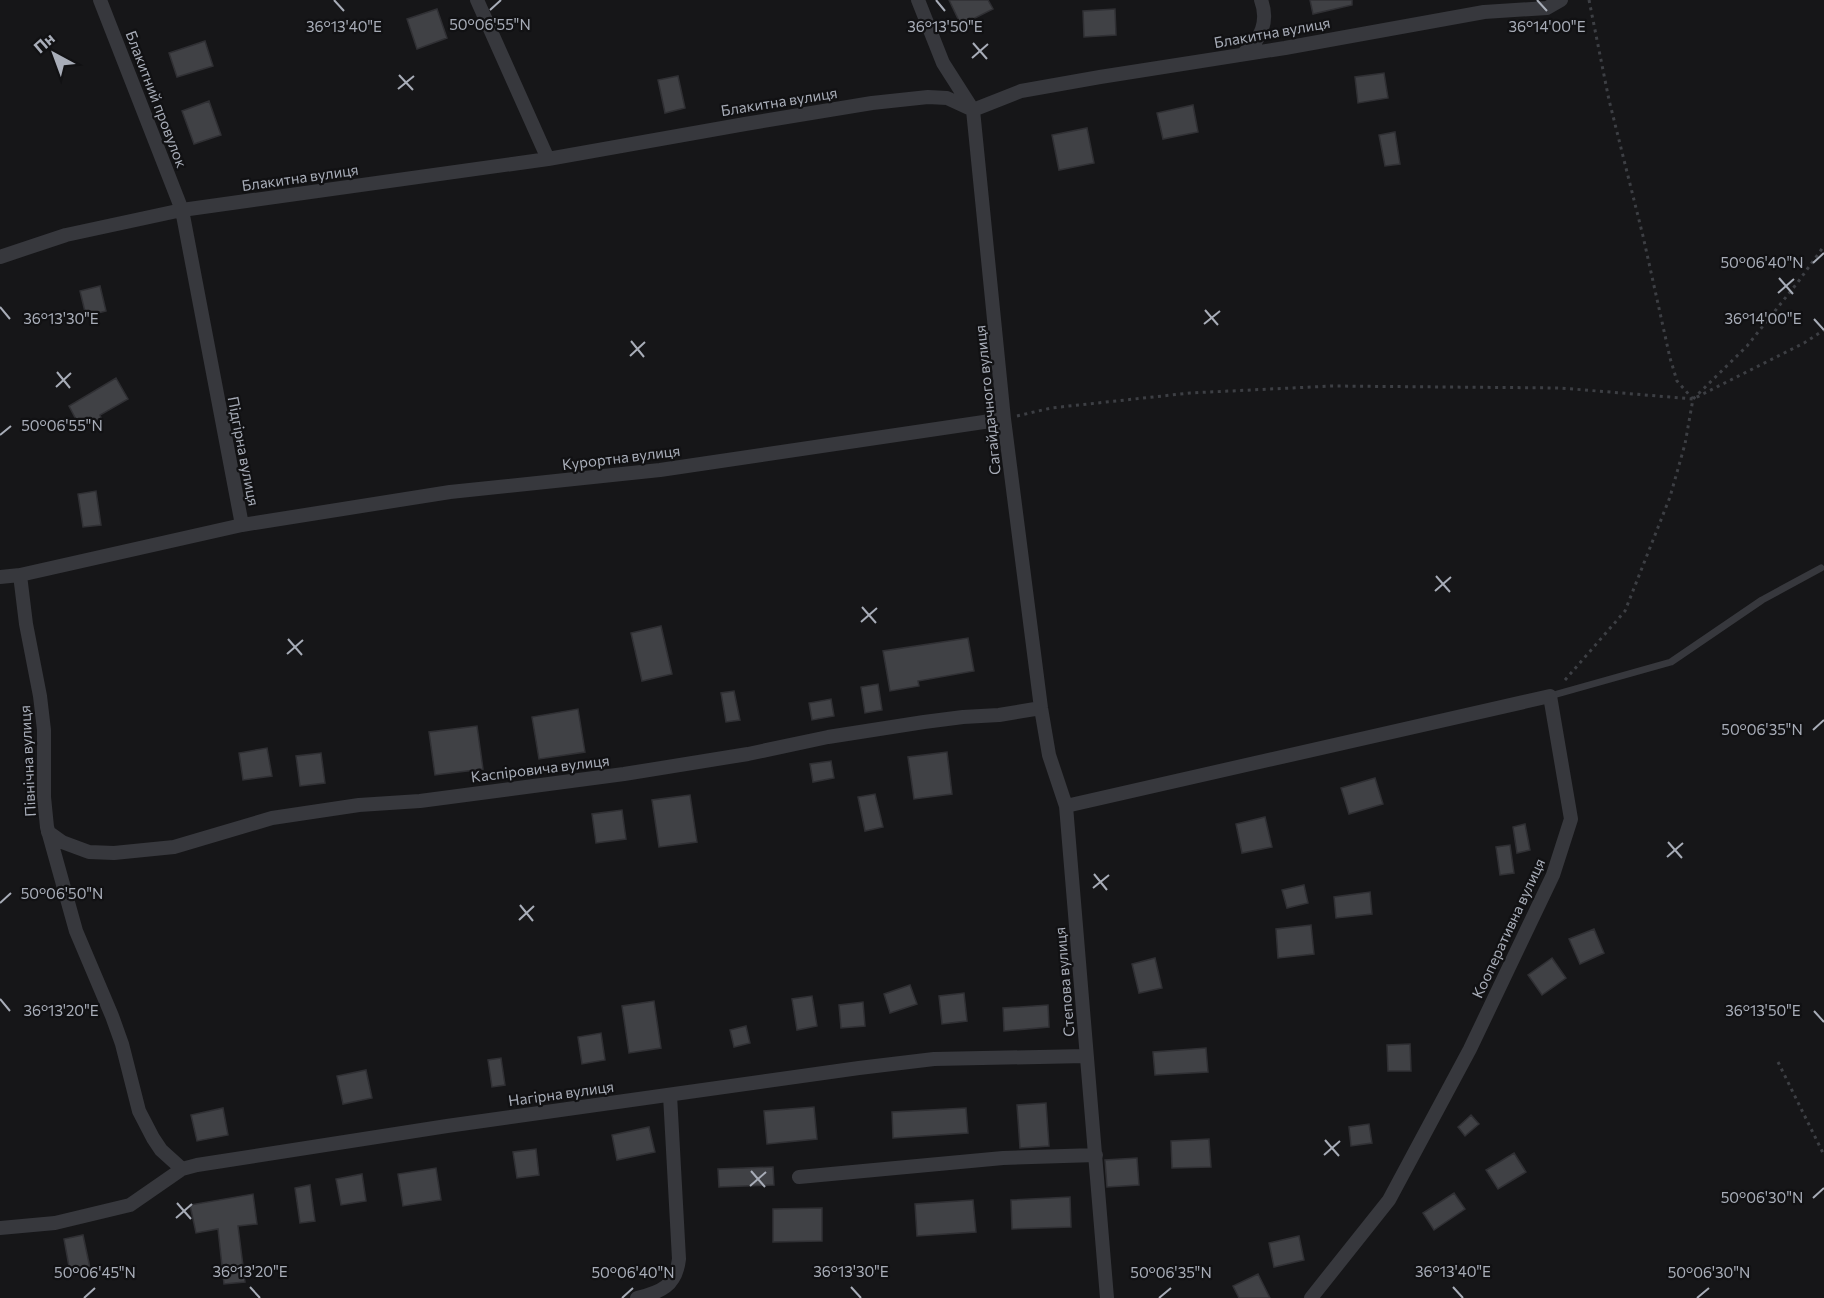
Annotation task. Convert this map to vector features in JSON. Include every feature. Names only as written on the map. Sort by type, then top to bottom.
[{"type":"street","name":"Блакитний провулок","points":[[100,0],[182,210]]},
{"type":"street","points":[[477,0],[548,159]]},
{"type":"street","name":"Сагайдачного вулиця","points":[[918,0],[943,63],[974,110],[1004,418],[1041,708],[1049,755],[1066,806]]},
{"type":"street","points":[[1243,54],[1252,47],[1263,28],[1261,0]]},
{"type":"street","name":"Блакитна вулиця","points":[[0,257],[66,235],[182,210],[548,159],[872,103],[928,97],[947,98],[974,110],[1021,91],[1285,48],[1484,12],[1547,8],[1561,0]]},
{"type":"street","name":"Підгірна вулиця","points":[[0,577],[20,575],[242,525],[182,210]]},
{"type":"street","name":"Курортна вулиця","points":[[242,525],[450,492],[660,470],[1004,418]]},
{"type":"street","name":"Північна вулиця","points":[[20,575],[44,730],[44,797],[48,832],[76,931],[118,1035],[139,1111],[153,1138],[166,1155],[182,1169]]},
{"type":"street","points":[[1066,806],[1550,696]]},
{"type":"street","name":"Кооперативна вулиця","points":[[1311,1298],[1389,1200],[1470,1049],[1553,875],[1570,819],[1550,696]]},
{"type":"street","name":"Каспіровича вулиця","points":[[48,832],[62,842],[89,852],[114,853],[174,847],[272,818],[359,805],[420,801],[624,774],[748,754],[828,737],[1041,708]]},
{"type":"street","name":"Степова вулиця","points":[[1066,806],[1107,1298]]},
{"type":"street","name":"Нагірна вулиця","points":[[0,1228],[55,1223],[130,1205],[182,1169],[447,1126],[934,1059],[1086,1056]]},
{"type":"street","points":[[637,1298],[665,1288],[678,1268],[670,1095]]},
{"type":"street","points":[[799,1178],[1003,1158],[1096,1155]]},
{"type":"lane","points":[[1550,696],[1671,662],[1762,600],[1821,568]]},
{"type":"path","points":[[1589,0],[1609,100],[1670,358],[1677,381],[1694,399]]},
{"type":"path","points":[[1550,696],[1625,611],[1670,497],[1685,444],[1694,399],[1747,346],[1824,246]]},
{"type":"path","points":[[1004,418],[1051,408],[1190,393],[1331,386],[1561,388],[1694,399],[1804,343],[1824,330]]},
{"type":"path","points":[[1778,1062],[1824,1155]]},
{"type":"building","points":[[949,0],[988,0],[993,9],[961,25]]},
{"type":"building","points":[[1310,0],[1352,0],[1352,5],[1313,14]]},
{"type":"building","points":[[437,9],[447,38],[417,49],[407,19]]},
{"type":"building","points":[[1115,9],[1116,35],[1084,37],[1083,11]]},
{"type":"building","points":[[205,41],[213,66],[177,77],[169,53]]},
{"type":"building","points":[[1384,73],[1388,98],[1358,103],[1355,77]]},
{"type":"building","points":[[678,76],[685,108],[665,113],[658,80]]},
{"type":"building","points":[[209,101],[221,135],[194,144],[182,111]]},
{"type":"building","points":[[1193,105],[1198,132],[1163,139],[1157,113]]},
{"type":"building","points":[[1087,128],[1094,163],[1059,170],[1052,135]]},
{"type":"building","points":[[1395,132],[1400,164],[1385,166],[1379,135]]},
{"type":"building","points":[[100,286],[106,311],[86,316],[80,291]]},
{"type":"building","points":[[116,378],[128,399],[81,429],[69,406]]},
{"type":"building","points":[[96,491],[101,525],[83,527],[78,494]]},
{"type":"building","points":[[661,626],[672,674],[642,681],[631,633]]},
{"type":"building","points":[[968,638],[974,671],[918,681],[919,686],[890,691],[883,651]]},
{"type":"building","points":[[878,684],[882,710],[865,713],[861,687]]},
{"type":"building","points":[[734,691],[740,720],[726,722],[721,693]]},
{"type":"building","points":[[831,699],[834,716],[812,720],[809,703]]},
{"type":"building","points":[[578,709],[585,752],[539,759],[532,717]]},
{"type":"building","points":[[477,726],[483,769],[435,775],[429,732]]},
{"type":"building","points":[[267,748],[272,776],[243,780],[239,753]]},
{"type":"building","points":[[947,752],[952,794],[914,799],[908,757]]},
{"type":"building","points":[[321,753],[325,783],[300,786],[296,756]]},
{"type":"building","points":[[831,761],[834,778],[813,782],[810,764]]},
{"type":"building","points":[[1375,778],[1383,804],[1349,814],[1341,788]]},
{"type":"building","points":[[875,794],[883,827],[865,831],[858,797]]},
{"type":"building","points":[[690,795],[697,842],[659,847],[652,800]]},
{"type":"building","points":[[622,810],[626,839],[596,843],[592,814]]},
{"type":"building","points":[[1265,817],[1272,847],[1242,853],[1236,824]]},
{"type":"building","points":[[1525,824],[1530,850],[1517,853],[1513,827]]},
{"type":"building","points":[[1510,845],[1514,873],[1500,875],[1496,847]]},
{"type":"building","points":[[1304,885],[1308,903],[1287,908],[1282,890]]},
{"type":"building","points":[[1370,892],[1372,914],[1336,918],[1334,897]]},
{"type":"building","points":[[1311,925],[1314,954],[1278,958],[1276,929]]},
{"type":"building","points":[[1594,929],[1604,953],[1580,964],[1569,939]]},
{"type":"building","points":[[1155,958],[1162,988],[1139,993],[1132,964]]},
{"type":"building","points":[[1552,958],[1566,978],[1542,995],[1528,975]]},
{"type":"building","points":[[910,985],[917,1004],[890,1013],[884,994]]},
{"type":"building","points":[[964,993],[967,1021],[942,1024],[939,996]]},
{"type":"building","points":[[812,996],[817,1026],[797,1030],[792,999]]},
{"type":"building","points":[[654,1001],[661,1048],[629,1053],[622,1006]]},
{"type":"building","points":[[863,1002],[865,1026],[841,1028],[839,1005]]},
{"type":"building","points":[[1048,1005],[1049,1027],[1004,1031],[1003,1008]]},
{"type":"building","points":[[746,1026],[750,1043],[734,1047],[730,1030]]},
{"type":"building","points":[[601,1033],[605,1060],[582,1064],[578,1037]]},
{"type":"building","points":[[1410,1044],[1411,1071],[1388,1071],[1387,1045]]},
{"type":"building","points":[[1206,1048],[1208,1072],[1155,1075],[1153,1052]]},
{"type":"building","points":[[501,1058],[505,1085],[492,1087],[488,1060]]},
{"type":"building","points":[[366,1070],[372,1098],[343,1104],[337,1076]]},
{"type":"building","points":[[1046,1103],[1049,1146],[1020,1148],[1017,1105]]},
{"type":"building","points":[[814,1107],[817,1139],[767,1144],[764,1111]]},
{"type":"building","points":[[223,1108],[228,1135],[197,1141],[191,1115]]},
{"type":"building","points":[[966,1108],[968,1133],[893,1138],[892,1112]]},
{"type":"building","points":[[1471,1115],[1479,1124],[1465,1136],[1458,1127]]},
{"type":"building","points":[[1369,1124],[1372,1143],[1351,1146],[1349,1127]]},
{"type":"building","points":[[649,1127],[655,1152],[617,1160],[612,1135]]},
{"type":"building","points":[[1209,1139],[1211,1167],[1172,1168],[1171,1141]]},
{"type":"building","points":[[536,1149],[539,1175],[517,1178],[513,1152]]},
{"type":"building","points":[[1514,1153],[1526,1172],[1498,1189],[1486,1170]]},
{"type":"building","points":[[1137,1158],[1139,1185],[1107,1187],[1105,1160]]},
{"type":"building","points":[[773,1167],[774,1185],[719,1187],[718,1169]]},
{"type":"building","points":[[436,1168],[441,1200],[403,1206],[398,1174]]},
{"type":"building","points":[[362,1174],[366,1201],[341,1205],[336,1179]]},
{"type":"building","points":[[310,1185],[315,1221],[300,1223],[295,1188]]},
{"type":"building","points":[[1454,1193],[1465,1209],[1434,1230],[1423,1213]]},
{"type":"building","points":[[253,1194],[257,1224],[238,1226],[245,1282],[224,1284],[218,1229],[196,1233],[190,1205]]},
{"type":"building","points":[[1070,1197],[1071,1227],[1012,1229],[1011,1200]]},
{"type":"building","points":[[973,1200],[976,1232],[917,1236],[915,1204]]},
{"type":"building","points":[[822,1208],[822,1241],[773,1242],[773,1209]]},
{"type":"building","points":[[83,1235],[90,1268],[70,1272],[64,1239]]},
{"type":"building","points":[[1299,1236],[1304,1260],[1274,1267],[1269,1243]]},
{"type":"building","points":[[1258,1274],[1270,1298],[1239,1298],[1233,1286]]}]
